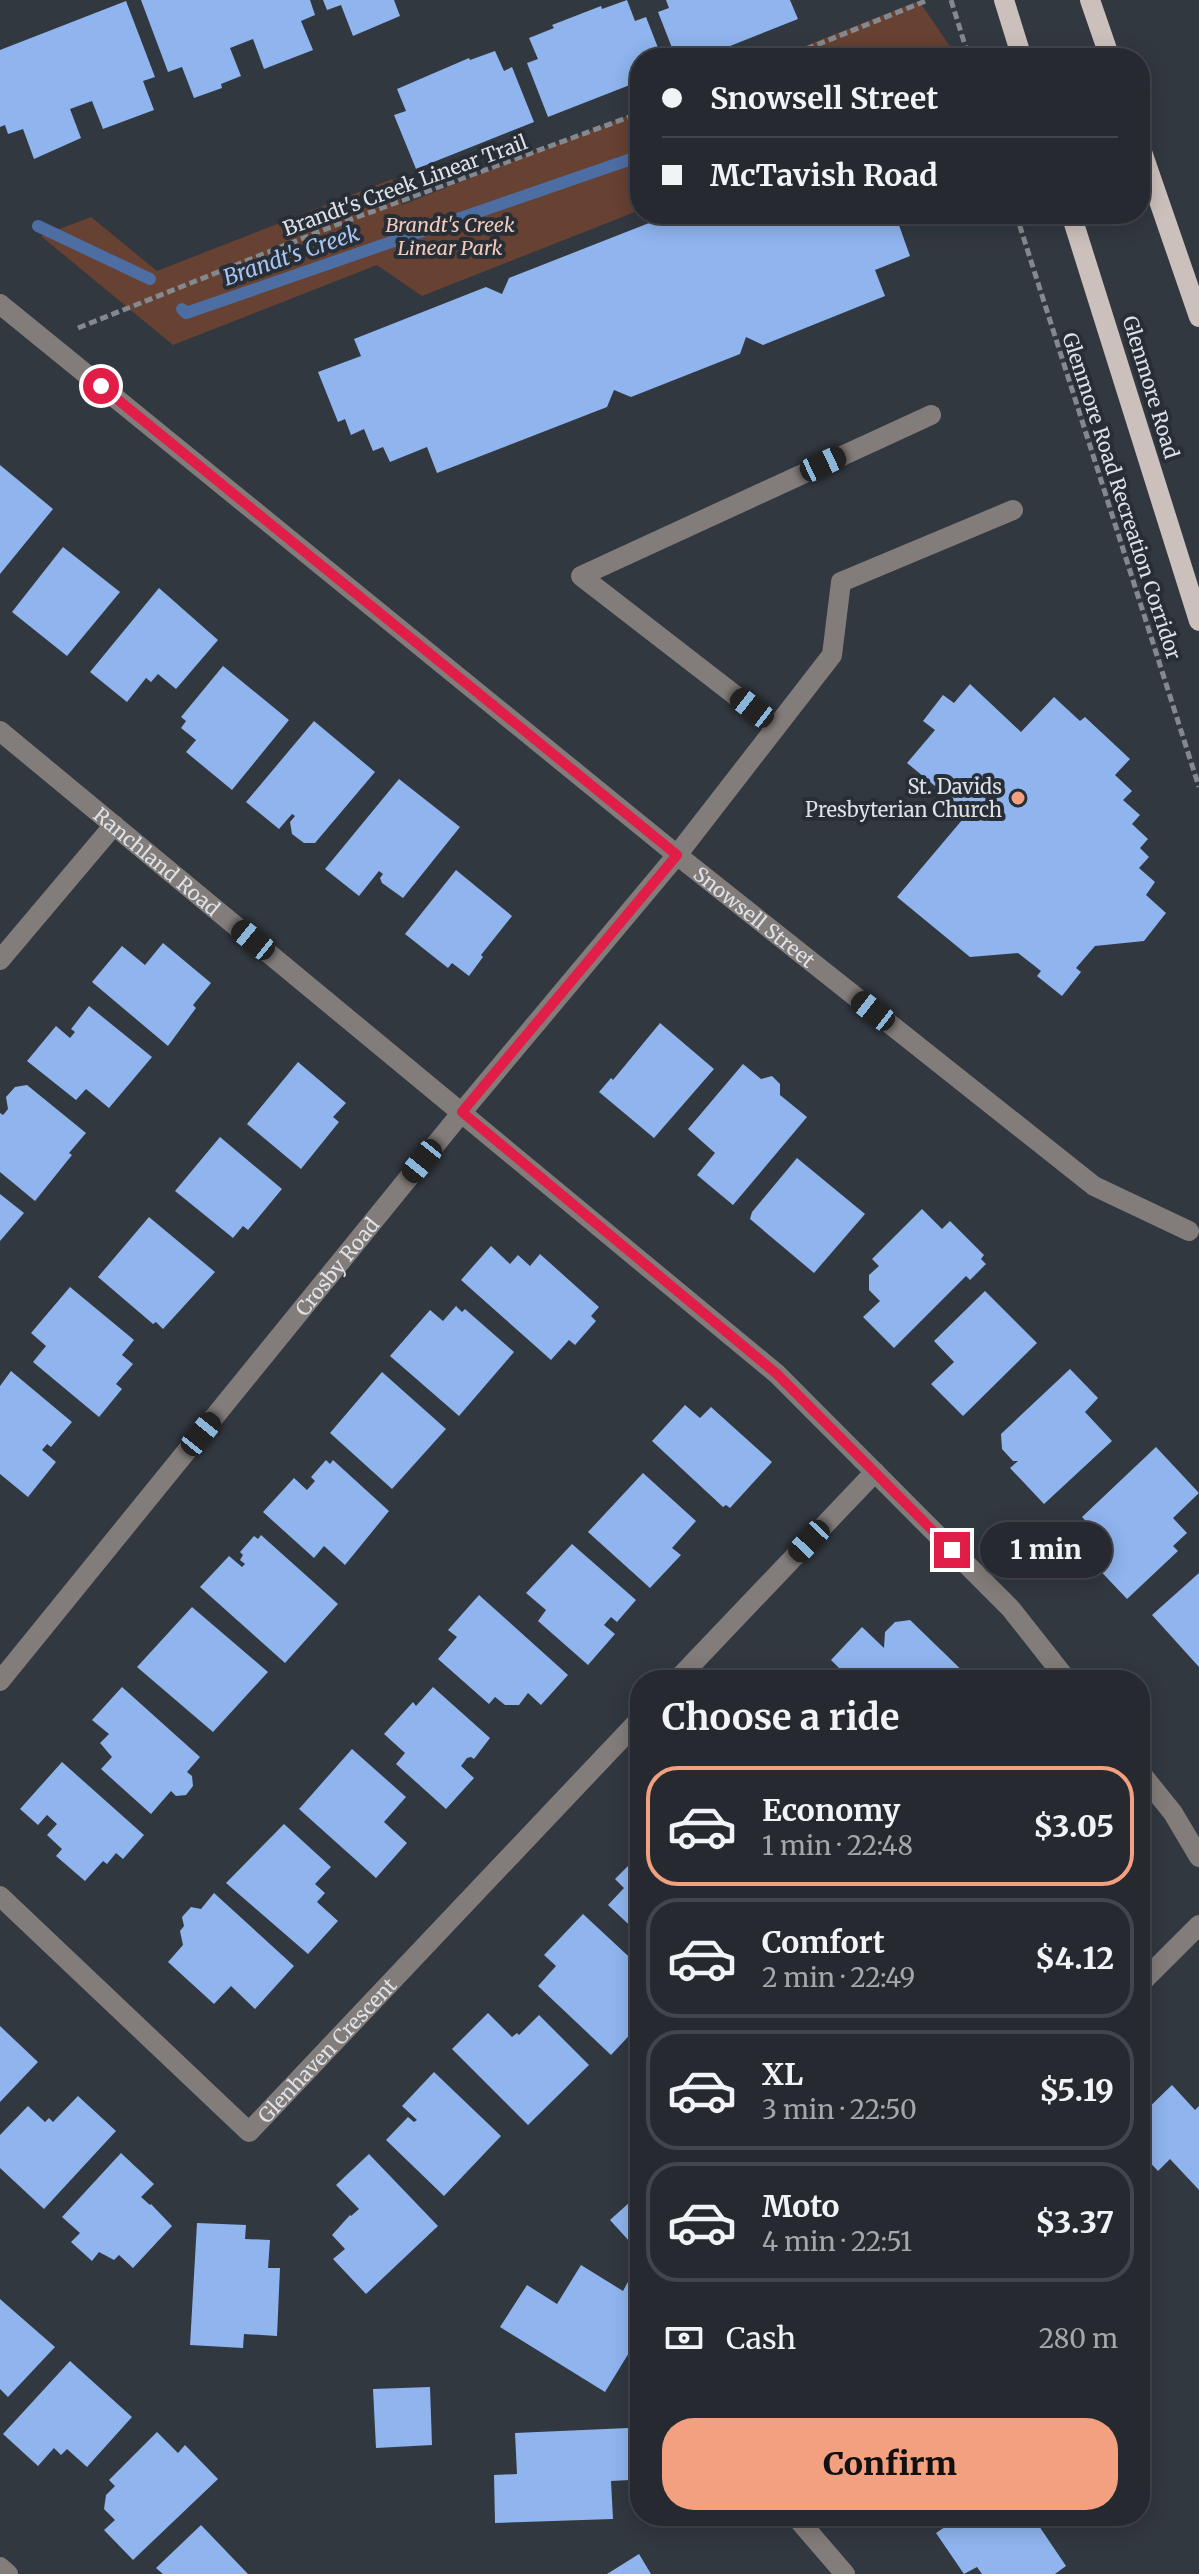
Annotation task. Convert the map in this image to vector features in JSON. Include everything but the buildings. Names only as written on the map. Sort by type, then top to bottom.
[{"type":"main road","points":[[1004,0],[1019,48]]},
{"type":"main road","points":[[1090,0],[1107,48]]},
{"type":"main road","points":[[1150,175],[1199,317]]},
{"type":"main road","name":"Glenmore Road","points":[[1074,224],[1199,621]]},
{"type":"street","name":"Snowsell Street","points":[[0,304],[677,855],[1094,1186],[1189,1231]]},
{"type":"street","points":[[776,727],[581,576],[931,415]]},
{"type":"street","name":"Crosby Road","points":[[0,1681],[462,1112],[677,855],[832,655],[841,582],[1013,510]]},
{"type":"street","name":"Ranchland Road","points":[[0,731],[777,1374],[1011,1609],[1059,1670]]},
{"type":"street","points":[[0,960],[114,825]]},
{"type":"street","points":[[687,1670],[875,1472]]},
{"type":"street","name":"Glenhaven Crescent","points":[[0,1896],[249,2132],[630,1730]]},
{"type":"street","points":[[1150,1784],[1173,1813],[1199,1857]]},
{"type":"street","points":[[1150,1974],[1199,1925]]},
{"type":"street","points":[[804,2526],[845,2574]]},
{"type":"street","points":[[0,2567],[8,2574]]},
{"type":"path","points":[[809,48],[928,0]]},
{"type":"path","points":[[951,0],[966,48]]},
{"type":"path","name":"Brandt's Creek Linear Trail","points":[[48,343],[73,330],[341,223],[630,117]]},
{"type":"path","name":"Glenmore Road Recreation Corridor","points":[[1019,224],[1199,787]]},
{"type":"green space","points":[[919,1],[951,48],[799,48]]},
{"type":"green space","name":"Brandt's Creek Linear Park","points":[[630,115],[630,214],[422,296],[377,265],[173,345],[41,236],[91,217],[157,271],[392,179],[402,205]]},
{"type":"waterway","name":"Brandt's Creek","points":[[182,309],[186,313],[630,159]]},
{"type":"waterway","name":"Brandt's Creek","points":[[38,226],[150,279]]},
{"type":"place","name":"St. Davids Presbyterian Church","points":[[1018,798]]},
{"type":"route","points":[[101,386],[677,855],[462,1112],[777,1374],[952,1550]]}]
